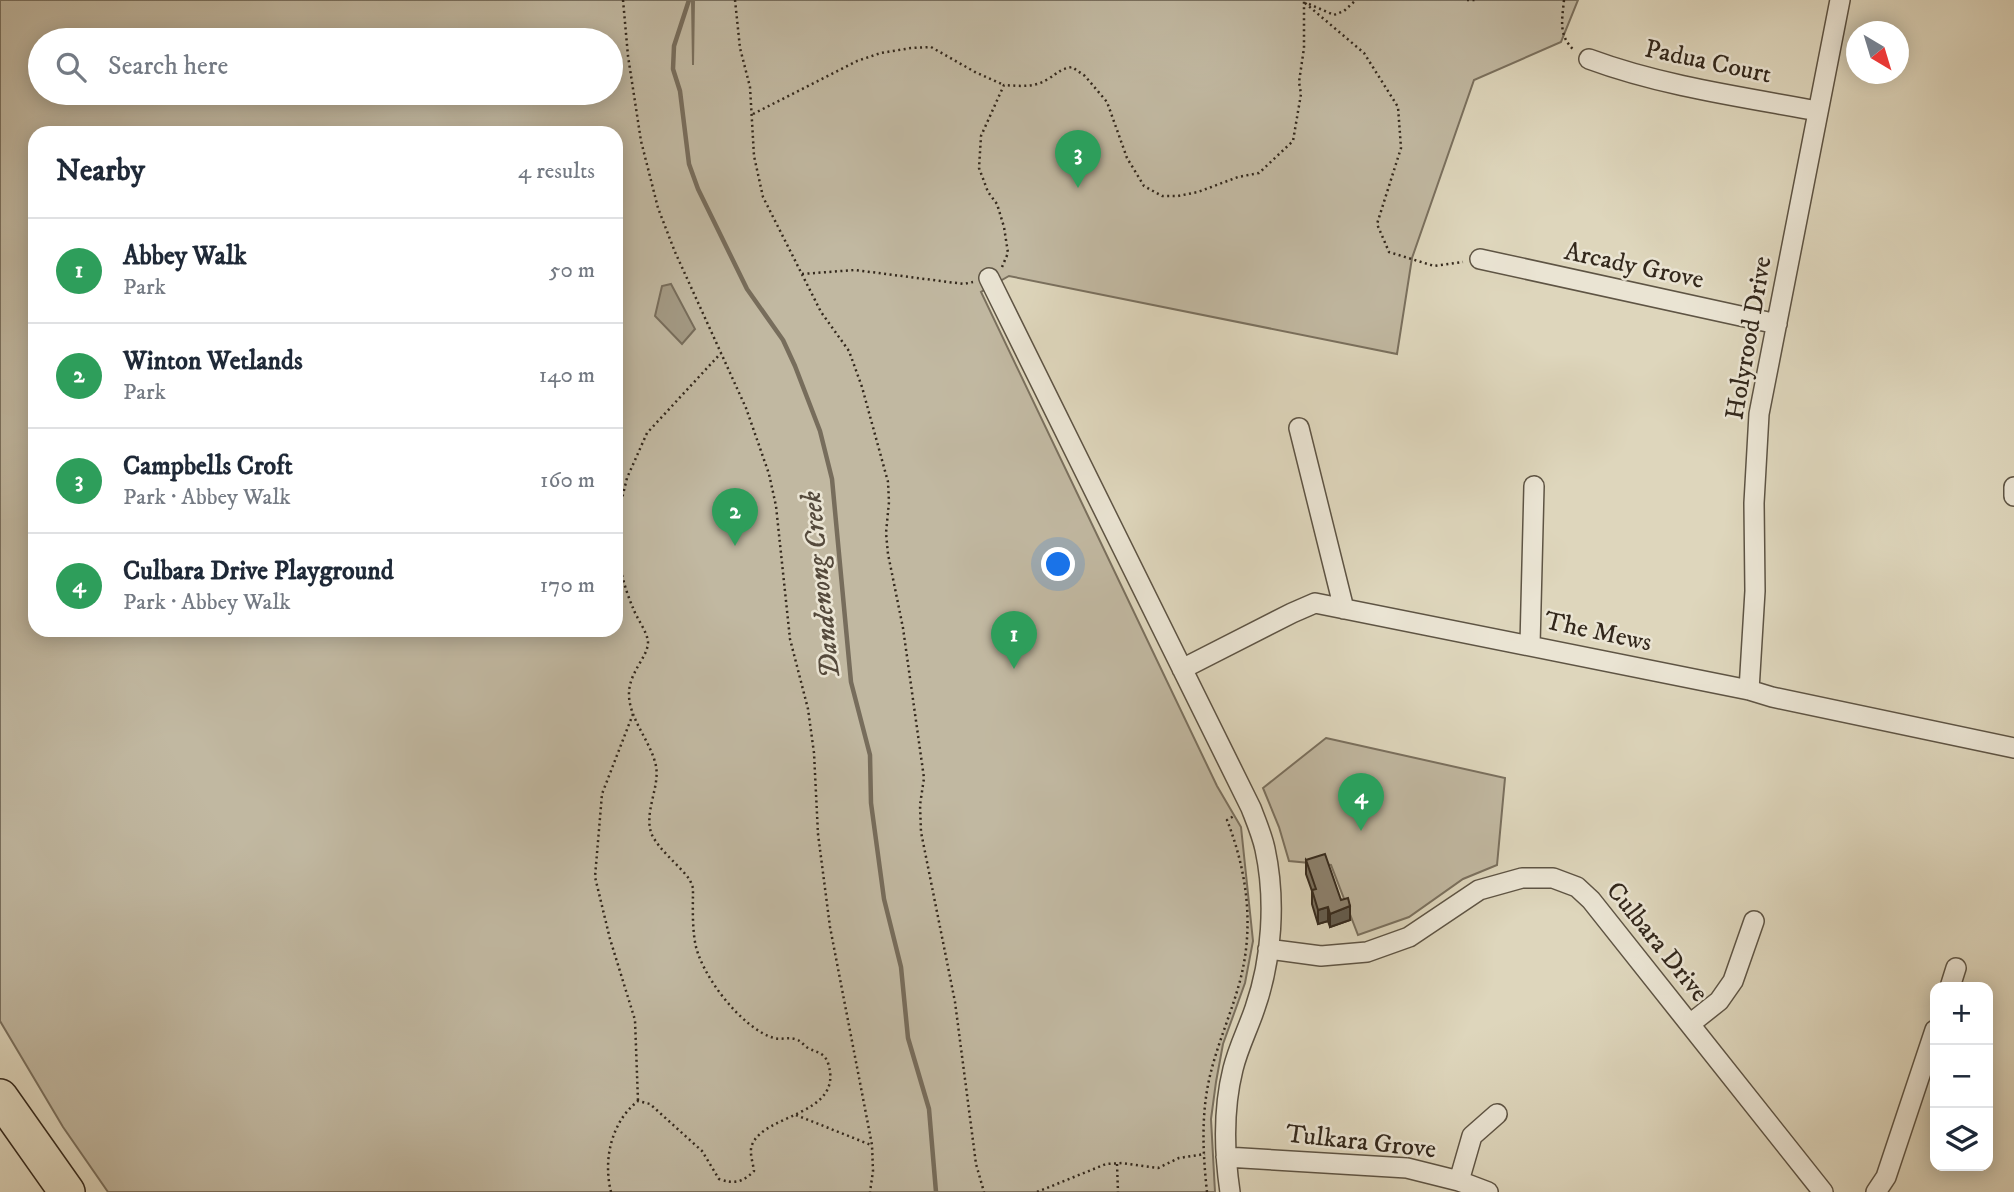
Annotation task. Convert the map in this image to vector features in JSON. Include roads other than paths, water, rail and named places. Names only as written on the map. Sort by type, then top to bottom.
[{"type":"highway","points":[[0,1097],[67,1192]]},
{"type":"street","name":"Holyrood Drive","points":[[1749,690],[1755,591],[1754,503],[1759,414],[1840,0]]},
{"type":"street","name":"Padua Court","points":[[1589,59],[1677,84],[1818,111]]},
{"type":"street","name":"Arcady Grove","points":[[1480,259],[1777,324]]},
{"type":"street","points":[[989,278],[1251,808],[1265,846],[1271,911],[1268,949],[1255,1008],[1233,1070],[1225,1134],[1230,1192]]},
{"type":"street","points":[[1299,428],[1344,608]]},
{"type":"street","points":[[1530,645],[1534,486]]},
{"type":"street","points":[[2014,487],[2014,496]]},
{"type":"street","name":"The Mews","points":[[1182,668],[1315,603],[1749,690],[2014,748]]},
{"type":"street","name":"Culbara Drive","points":[[1268,949],[1321,956],[1367,952],[1409,937],[1479,890],[1522,878],[1553,878],[1577,887],[1591,900],[1823,1192]]},
{"type":"street","points":[[1690,1024],[1719,1001],[1733,981],[1754,921]]},
{"type":"street","points":[[1952,982],[1956,968]]},
{"type":"street","points":[[1876,1192],[1886,1177],[1930,1045]]},
{"type":"street","points":[[1459,1181],[1472,1136],[1497,1114]]},
{"type":"street","name":"Tulkara Grove","points":[[1226,1157],[1407,1168],[1459,1181],[1488,1192]]},
{"type":"waterway","name":"Dandenong Creek","points":[[689,0],[674,46],[673,69],[680,91],[689,164],[698,189],[747,289],[783,340],[795,366],[820,431],[832,479],[851,682],[870,755],[871,803],[884,899],[901,967],[908,1038],[929,1109],[936,1192]]},
{"type":"place","name":"Campbells Croft","points":[[1078,188]]},
{"type":"place","name":"Winton Wetlands","points":[[735,546]]},
{"type":"place","name":"Abbey Walk","points":[[1014,669]]},
{"type":"place","name":"Culbara Drive Playground","points":[[1361,831]]}]
